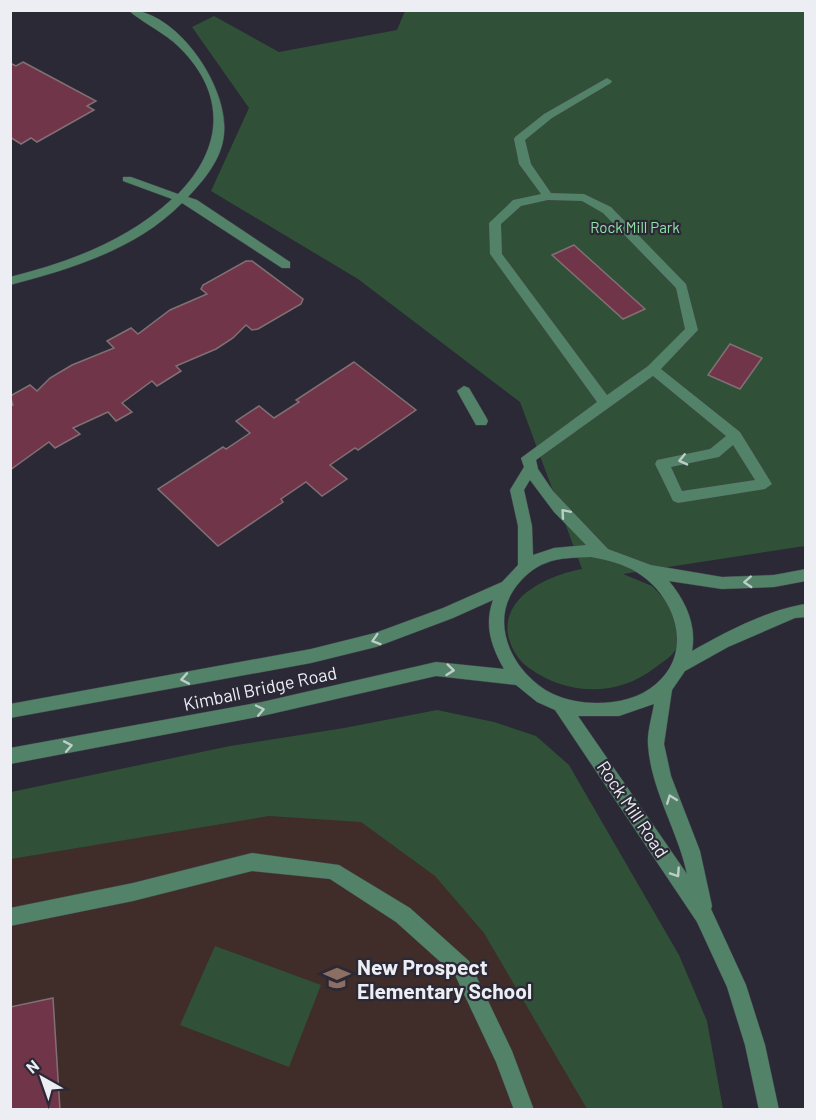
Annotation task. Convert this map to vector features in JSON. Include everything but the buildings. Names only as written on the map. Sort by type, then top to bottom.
[{"type":"street","points":[[10,281],[43,274],[90,256],[128,237],[160,216],[180,198],[207,168],[217,146],[220,125],[205,73],[182,43],[161,26],[132,10]]},
{"type":"street","points":[[548,196],[525,164],[519,139],[548,116],[607,81]]},
{"type":"street","points":[[128,179],[193,203],[286,265]]},
{"type":"street","points":[[603,553],[558,506],[530,469],[528,458],[653,369],[692,330],[682,287],[607,210],[584,198],[548,196],[517,203],[495,223],[496,254],[605,403]]},
{"type":"street","points":[[653,369],[735,436],[765,484],[678,497],[662,464],[714,453],[735,436]]},
{"type":"street","points":[[464,392],[481,421]]},
{"type":"street","points":[[526,568],[525,526],[517,490],[530,469]]},
{"type":"street","points":[[647,570],[668,590],[682,614],[687,640],[680,666],[664,688],[639,704],[608,712],[574,709],[543,698],[518,678],[501,653],[495,626],[498,600],[513,578],[526,568],[534,562],[561,552],[603,553],[620,557],[647,570],[722,584],[774,581],[806,575]]},
{"type":"street","name":"Kimball Bridge Road","points":[[10,711],[311,656],[376,640],[448,613],[508,586]]},
{"type":"street","points":[[680,666],[722,642],[793,612],[806,610]]},
{"type":"street","name":"Kimball Bridge Road","points":[[10,756],[262,709],[435,669],[518,678]]},
{"type":"street","name":"Rock Mill Road","points":[[664,688],[656,744],[662,776],[691,851],[704,915]]},
{"type":"street","name":"Rock Mill Road","points":[[560,703],[704,915],[736,985],[755,1045],[770,1110]]},
{"type":"street","points":[[10,917],[133,892],[252,862],[333,871],[403,915],[462,968],[505,1058],[524,1110]]},
{"type":"shaded area","name":"New Prospect Elementary School","points":[[483,739],[706,1109],[11,1109],[10,837]]},
{"type":"green space","name":"Rock Mill Park","points":[[405,11],[805,11],[805,546],[623,574],[652,586],[673,608],[682,631],[677,648],[670,656],[641,677],[626,684],[593,689],[560,684],[525,665],[516,655],[510,643],[508,624],[511,611],[519,600],[529,590],[542,583],[582,569],[520,402],[358,279],[211,191],[249,108],[192,27],[214,16],[279,52],[397,30]]},
{"type":"green space","points":[[437,710],[494,722],[536,736],[569,765],[679,955],[707,1021],[723,1109],[587,1109],[484,933],[435,876],[361,822],[269,816],[11,859],[11,792],[230,746]]},
{"type":"green space","points":[[215,946],[321,985],[289,1067],[180,1025]]},
{"type":"place","name":"New Prospect Elementary School","points":[[337,978]]}]
